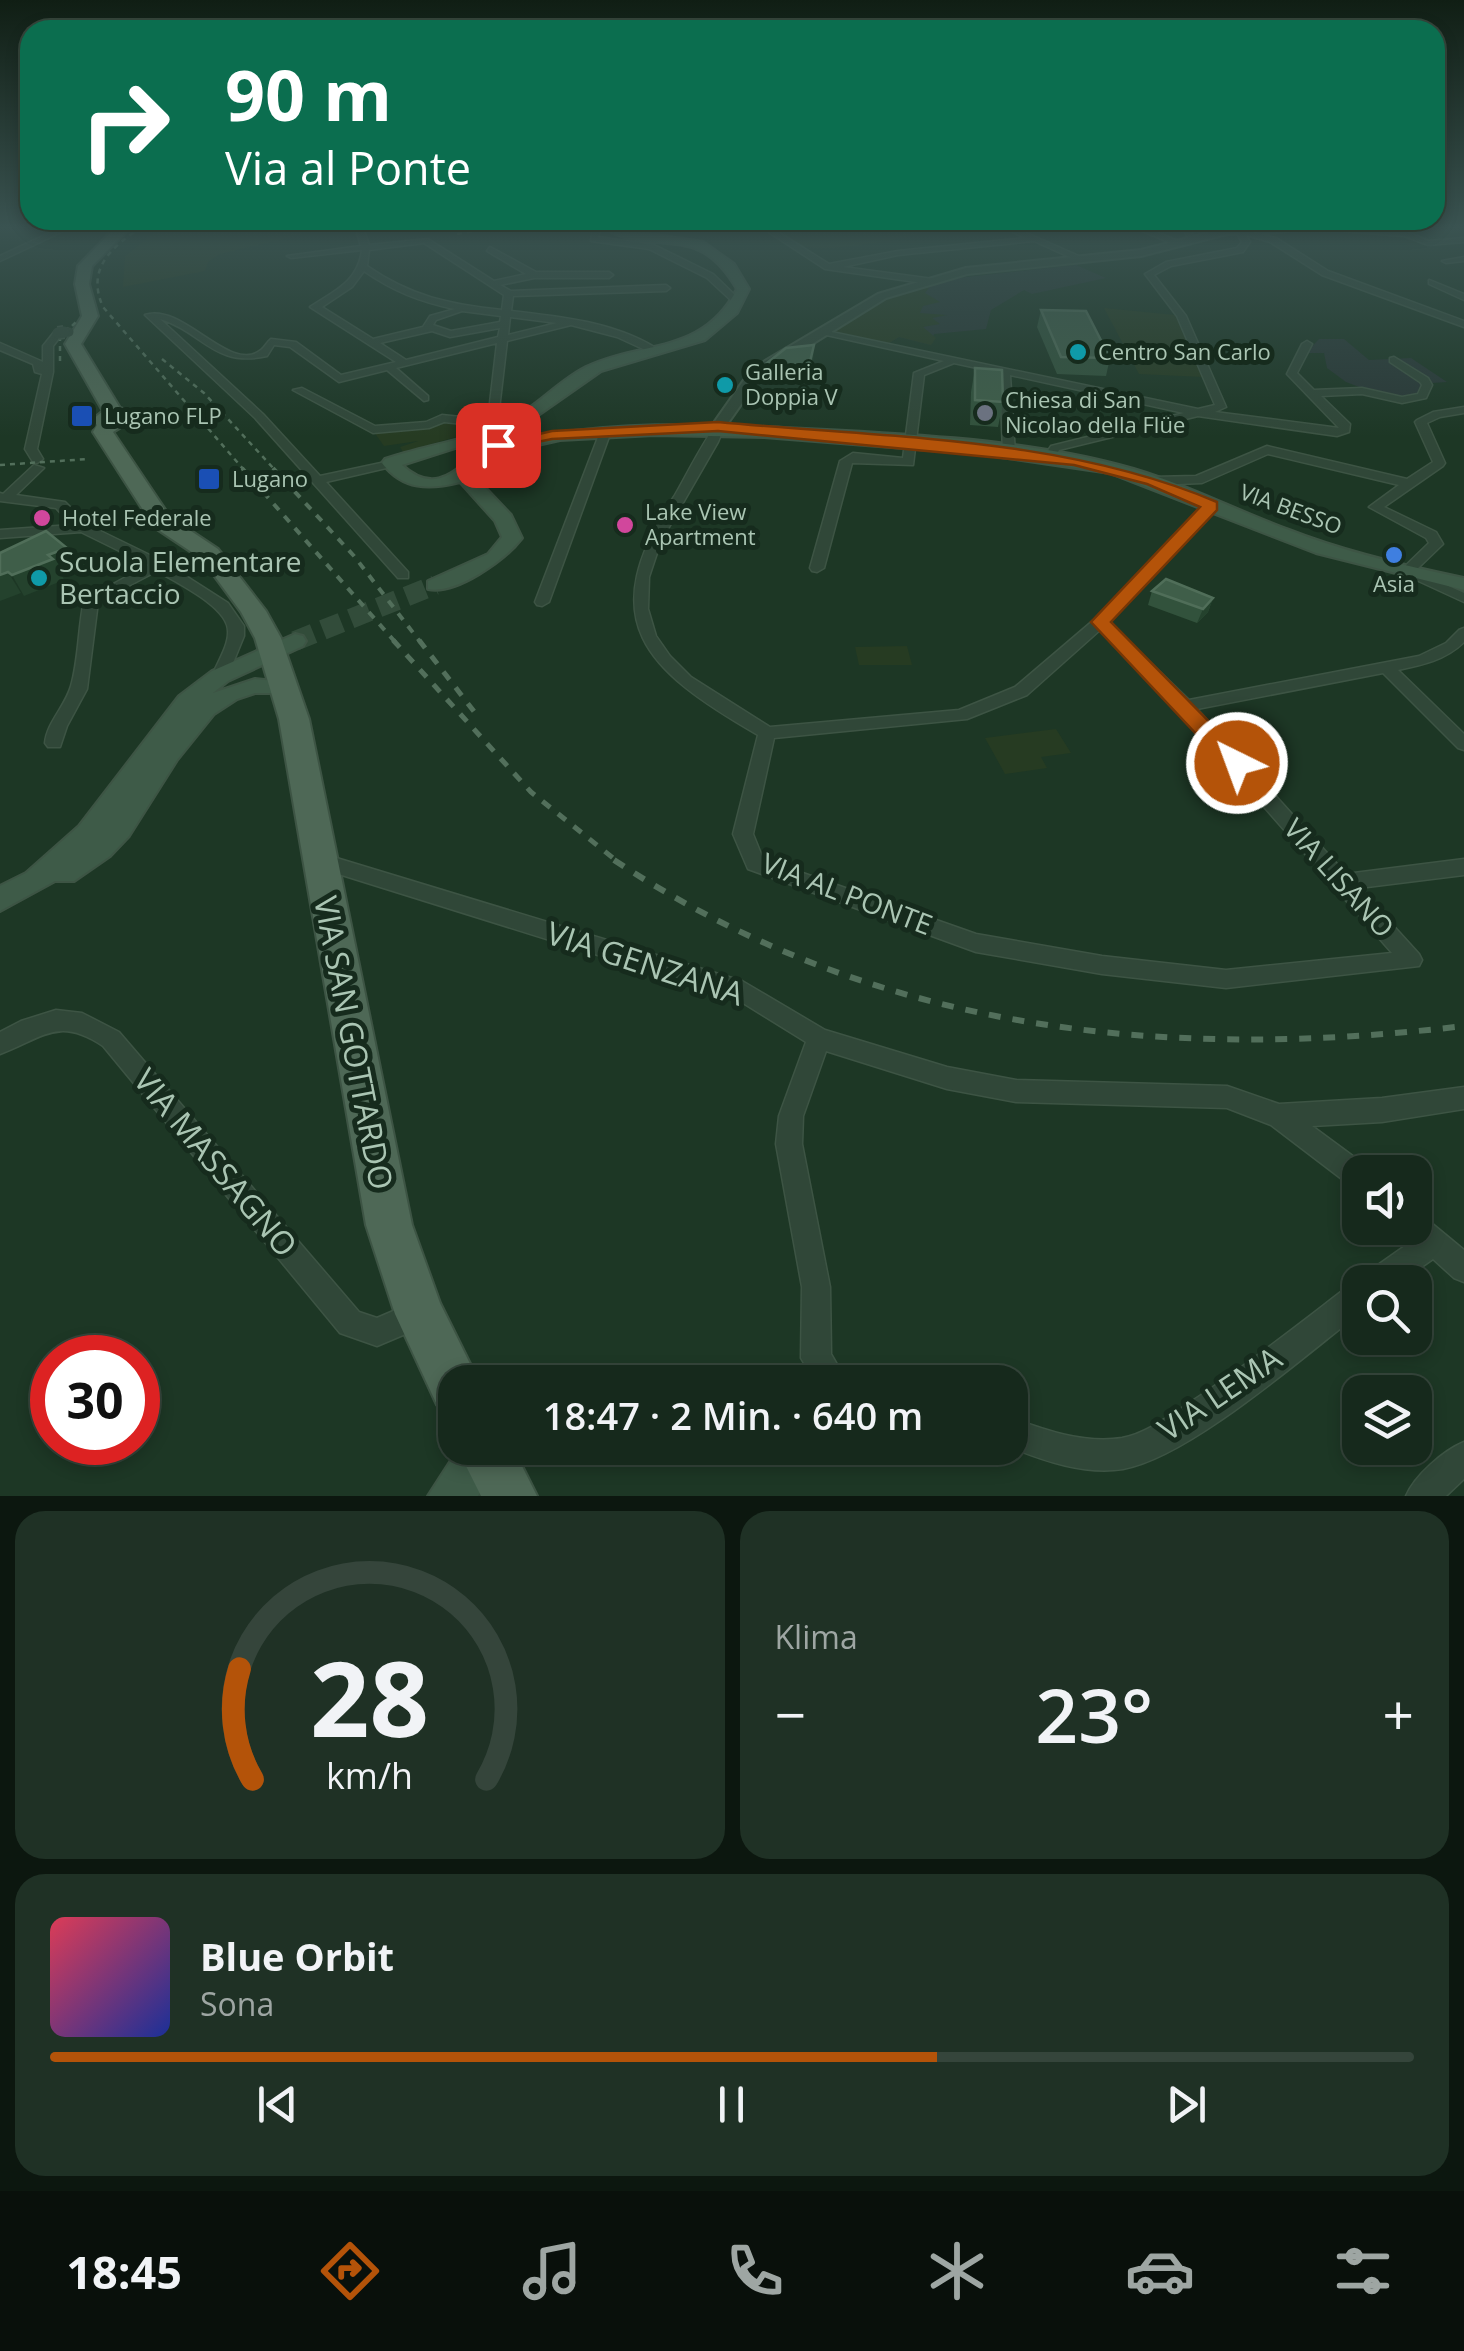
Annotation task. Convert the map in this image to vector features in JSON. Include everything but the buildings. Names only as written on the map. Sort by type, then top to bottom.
[{"type":"main road","points":[[68,332],[90,316],[85,297]]},
{"type":"main road","points":[[435,585],[495,558],[512,538],[509,526],[464,476],[414,482],[402,476],[391,463],[536,412],[596,368],[715,331],[740,297]]},
{"type":"main road","name":"VIA SAN GOTTARDO","points":[[68,332],[111,418],[104,435],[158,516],[210,554],[284,645],[286,688],[374,1160],[419,1314],[444,1365]]},
{"type":"main road","name":"VIA BESSO","points":[[464,476],[469,464],[498,445],[536,436],[718,427],[1049,458],[1112,467],[1304,542],[1406,572],[1464,584]]},
{"type":"main road","points":[[0,900],[36,881],[74,850],[174,713],[220,676],[284,645]]},
{"type":"main road","points":[[0,900],[40,886],[90,858],[118,829],[195,718],[217,698],[248,685],[286,688]]},
{"type":"main road","points":[[451,1496],[473,1465]]},
{"type":"main road","points":[[494,1465],[510,1496]]},
{"type":"street","points":[[333,297],[315,307],[406,364]]},
{"type":"street","points":[[414,297],[433,304],[576,321],[622,332],[657,352]]},
{"type":"street","points":[[298,390],[373,430],[430,425],[442,418],[497,427],[500,340],[509,297]]},
{"type":"street","points":[[732,297],[738,302]]},
{"type":"street","points":[[881,297],[756,376],[718,427],[654,542],[640,606],[647,635],[663,663],[702,696],[767,733],[870,727],[982,709],[1037,681],[1100,622],[1211,506]]},
{"type":"street","points":[[1049,458],[1055,448],[1221,407],[1176,308],[1167,297]]},
{"type":"street","points":[[1388,297],[1464,324]]},
{"type":"street","points":[[429,328],[428,322],[442,315],[478,309]]},
{"type":"street","points":[[356,391],[345,379],[293,344],[270,342],[260,355],[230,354],[204,343],[175,318],[150,315],[215,372],[320,480],[403,575]]},
{"type":"street","points":[[345,379],[576,321]]},
{"type":"street","points":[[374,342],[429,328],[450,334],[502,325]]},
{"type":"street","points":[[3,497],[35,459],[48,346],[68,332]]},
{"type":"street","points":[[825,332],[1200,413],[1325,434],[1345,430],[1292,374],[1307,344]]},
{"type":"street","points":[[0,346],[24,353],[38,362],[39,370],[48,372]]},
{"type":"street","points":[[817,568],[846,461],[858,458],[909,462],[919,373],[956,360]]},
{"type":"street","points":[[1311,393],[1362,391],[1402,400],[1422,396],[1428,385],[1394,360]]},
{"type":"street","points":[[390,368],[424,398]]},
{"type":"street","points":[[1006,372],[1009,454]]},
{"type":"street","points":[[1464,410],[1438,414],[1421,422],[1440,463],[1375,507],[1431,535],[1436,544],[1406,572],[1464,598]]},
{"type":"street","points":[[542,602],[604,434]]},
{"type":"street","points":[[1153,481],[1198,480],[1267,450],[1407,484]]},
{"type":"street","points":[[320,480],[391,463]]},
{"type":"street","points":[[3,497],[60,505],[83,528],[159,565],[213,598],[231,616],[236,636],[220,676]]},
{"type":"street","points":[[0,534],[83,528]]},
{"type":"street","points":[[54,743],[54,732],[73,704],[79,683],[91,600],[159,565]]},
{"type":"street","name":"VIA LISANO","points":[[1100,622],[1186,706],[1411,960]]},
{"type":"street","points":[[1186,706],[1423,660],[1451,646],[1464,632]]},
{"type":"street","points":[[1388,669],[1464,744]]},
{"type":"street","name":"VIA AL PONTE","points":[[767,733],[742,834],[755,864],[976,944],[1102,966],[1226,979],[1411,960]]},
{"type":"street","name":"VIA GENZANA","points":[[318,860],[742,992],[819,1038],[982,1086],[1227,1097],[1280,1116],[1342,1162]]},
{"type":"street","points":[[1343,882],[1464,866]]},
{"type":"street","name":"VIA MASSAGNO","points":[[0,1044],[62,1018],[88,1022],[111,1039],[350,1323],[377,1332],[419,1314]]},
{"type":"street","points":[[819,1038],[791,1116],[789,1144],[816,1287],[824,1365]]},
{"type":"street","points":[[1280,1116],[1382,1110],[1464,1098]]},
{"type":"street","points":[[1432,1241],[1464,1268]]},
{"type":"street","points":[[1394,1265],[1413,1245]]},
{"type":"street","name":"VIA LEMA","points":[[1028,1439],[1054,1450],[1126,1453],[1180,1427],[1342,1308]]},
{"type":"street","points":[[1422,1496],[1464,1458]]},
{"type":"shaded area","points":[[890,297],[1013,297],[991,310],[986,329],[934,334],[931,345],[899,337],[886,345],[856,310]]},
{"type":"shaded area","points":[[1319,339],[1344,339],[1369,360],[1411,358],[1447,382],[1432,383],[1425,396],[1406,399],[1380,395],[1346,382],[1327,368],[1324,353],[1306,353]]},
{"type":"green space","points":[[881,297],[931,297],[940,302],[923,306],[920,313],[947,315],[932,318],[940,324],[923,327],[936,338],[931,345],[899,337],[886,345],[825,332]]},
{"type":"green space","points":[[1104,308],[1175,315],[1203,377],[1139,374]]},
{"type":"green space","points":[[442,420],[488,428],[403,452],[400,447],[418,441],[384,446],[374,432],[423,427]]},
{"type":"green space","points":[[907,646],[912,665],[859,665],[855,647]]},
{"type":"green space","points":[[1056,729],[1071,753],[1041,757],[1047,768],[1005,774],[985,738]]},
{"type":"tunnel","points":[[295,641],[435,585]]},
{"type":"railway","points":[[100,297],[103,307],[244,470]]},
{"type":"railway","points":[[60,361],[60,338],[79,319]]},
{"type":"railway","points":[[162,359],[204,393],[275,470]]},
{"type":"railway","points":[[0,465],[88,459]]},
{"type":"railway","points":[[242,468],[396,643]]},
{"type":"railway","points":[[273,468],[354,556],[421,643]]},
{"type":"railway","points":[[393,640],[531,792],[618,862]]},
{"type":"railway","points":[[419,640],[479,718]]},
{"type":"railway","points":[[614,860],[713,918],[814,964],[917,998],[1023,1021],[1130,1035],[1240,1039],[1351,1036],[1464,1026]]},
{"type":"place","name":"Centro San Carlo","points":[[1078,352]]},
{"type":"place","name":"Galleria Doppia V","points":[[725,385]]},
{"type":"place","name":"Chiesa di San Nicolao della Flüe","points":[[985,413]]},
{"type":"place","name":"Lugano FLP","points":[[82,416]]},
{"type":"place","name":"Lugano","points":[[209,479]]},
{"type":"place","name":"Hotel Federale","points":[[42,518]]},
{"type":"place","name":"Lake View Apartment","points":[[625,525]]},
{"type":"place","name":"Asia","points":[[1394,555]]},
{"type":"place","name":"Scuola Elementare Bertaccio","points":[[39,578]]},
{"type":"route","points":[[498,445],[552,435],[718,427],[1075,460],[1153,481],[1211,506],[1100,622],[1186,706],[1237,763]]}]
